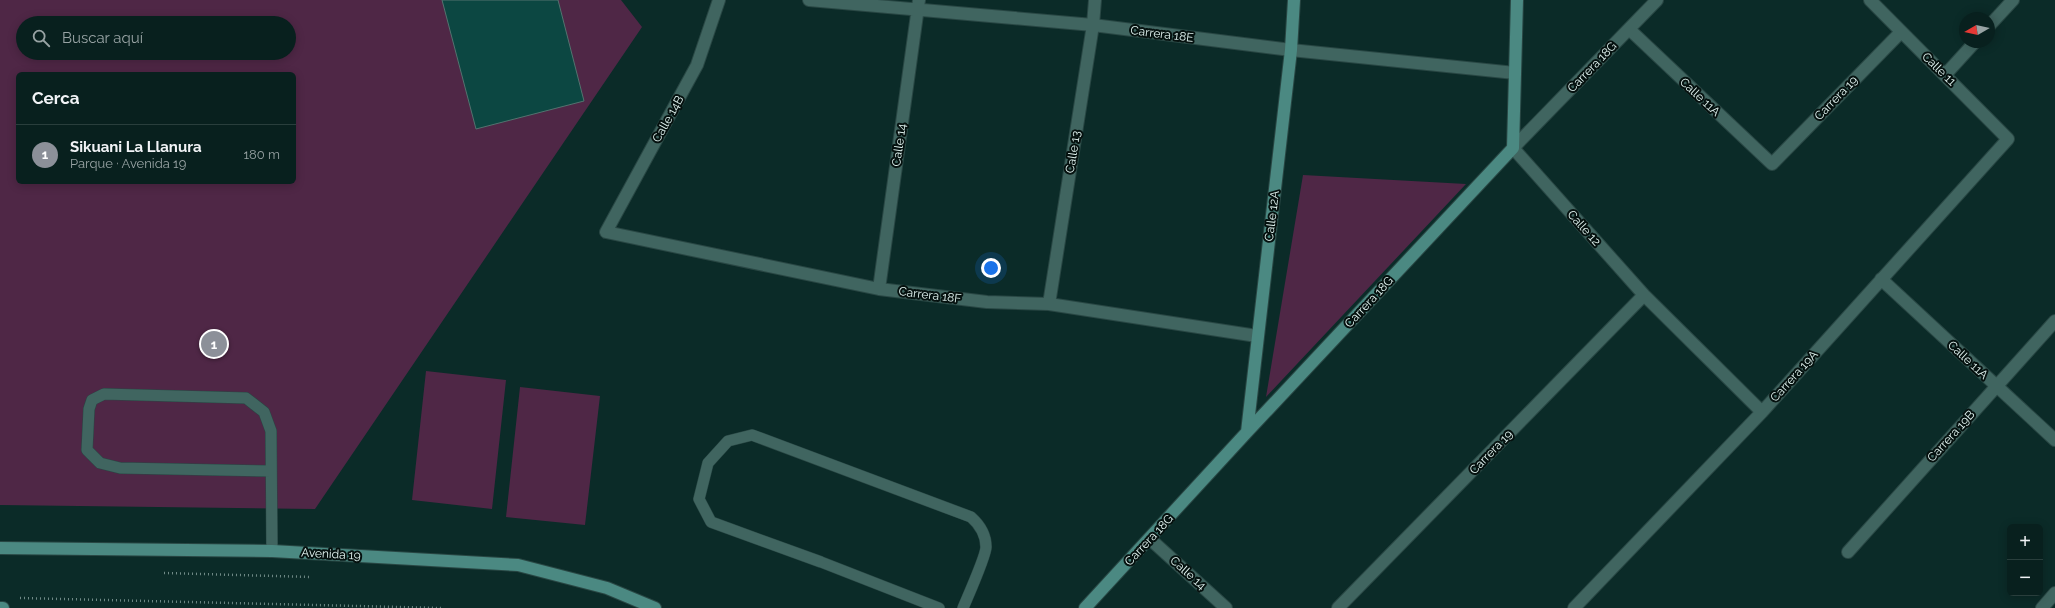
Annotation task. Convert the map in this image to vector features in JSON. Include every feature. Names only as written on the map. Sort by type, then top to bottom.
[{"type":"street","name":"Calle 14B","points":[[606,232],[697,65],[718,0]]},
{"type":"street","name":"Carrera 18E","points":[[808,0],[919,4],[1291,50],[1515,73]]},
{"type":"street","name":"Calle 13","points":[[1049,304],[1093,25],[1095,0]]},
{"type":"street","name":"Calle 12A","points":[[1247,432],[1291,50],[1294,0]]},
{"type":"street","points":[[1513,148],[1517,0]]},
{"type":"street","name":"Carrera 18G","points":[[1085,608],[1247,432],[1513,148],[1657,0]]},
{"type":"street","name":"Calle 11","points":[[1870,0],[2008,139]]},
{"type":"street","points":[[1995,20],[2013,0]]},
{"type":"street","name":"Calle 14","points":[[879,289],[919,4]]},
{"type":"street","name":"Calle 11A","points":[[1629,29],[1772,164]]},
{"type":"street","name":"Carrera 19","points":[[1772,164],[1901,32]]},
{"type":"street","points":[[1945,74],[1969,48]]},
{"type":"street","name":"Carrera 19A","points":[[1574,608],[1762,412],[2008,139]]},
{"type":"street","name":"Calle 12","points":[[1513,148],[1644,295],[1762,412]]},
{"type":"street","name":"Carrera 18F","points":[[606,232],[879,289],[987,302],[1049,304],[1257,336]]},
{"type":"street","name":"Calle 11A","points":[[1881,279],[2055,440]]},
{"type":"street","name":"Carrera 19","points":[[1338,608],[1644,295]]},
{"type":"street","name":"Carrera 19B","points":[[1848,552],[2055,321]]},
{"type":"street","name":"Calle 14","points":[[1150,539],[1226,608]]},
{"type":"street","name":"Avenida 19","points":[[0,548],[272,551],[518,565],[607,588],[655,608]]},
{"type":"street","points":[[2042,608],[2055,593]]},
{"type":"lane","points":[[271,471],[120,468],[100,463],[87,450],[89,409],[92,400],[104,394],[246,398],[264,412],[271,431],[272,551]]},
{"type":"lane","points":[[939,608],[711,522],[699,500],[708,463],[728,441],[752,435],[971,517],[980,526],[985,536],[986,548],[963,608]]},
{"type":"path","points":[[158,573],[316,577]]},
{"type":"path","points":[[16,598],[441,608]]},
{"type":"shaded area","points":[[0,0],[621,0],[642,27],[315,509],[0,505]]},
{"type":"shaded area","points":[[1303,175],[1466,184],[1266,397]]},
{"type":"shaded area","points":[[426,371],[506,380],[492,509],[412,500]]},
{"type":"shaded area","points":[[520,387],[600,396],[585,525],[506,517]]},
{"type":"building","points":[[442,0],[558,0],[584,101],[476,129]]},
{"type":"place","name":"Sikuani La Llanura","points":[[214,344]]}]
